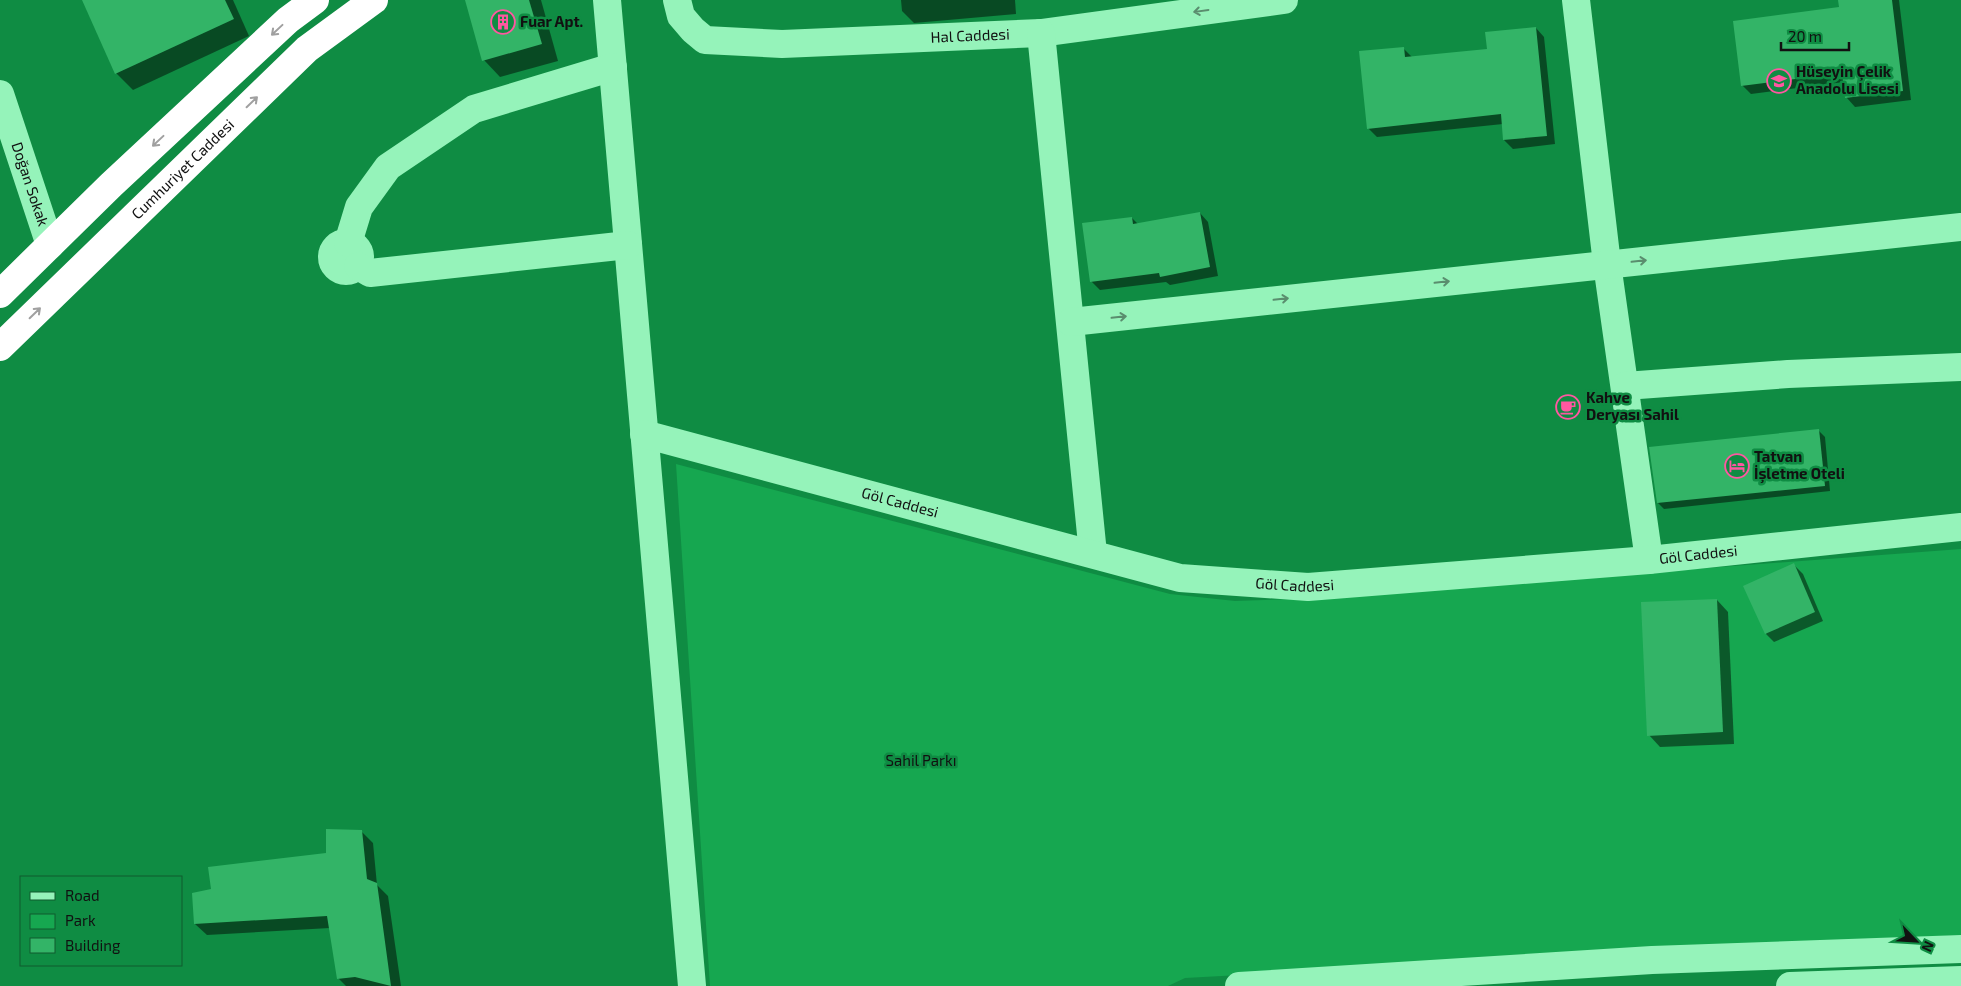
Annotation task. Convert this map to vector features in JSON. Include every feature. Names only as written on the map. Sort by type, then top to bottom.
[{"type":"highway","points":[[0,294],[111,184],[288,20],[315,0]]},
{"type":"highway","name":"Cumhuriyet Caddesi","points":[[0,347],[307,49],[374,0]]},
{"type":"street","points":[[607,0],[692,986]]},
{"type":"street","name":"Hal Caddesi","points":[[677,0],[681,16],[693,30],[706,40],[782,44],[1041,33],[1284,0]]},
{"type":"street","points":[[1576,0],[1607,264],[1650,560]]},
{"type":"street","points":[[1041,33],[1093,554]]},
{"type":"street","points":[[613,67],[474,109],[388,167],[359,207],[353,254],[370,273],[628,245]]},
{"type":"street","name":"Doğan Sokak","points":[[0,94],[50,245]]},
{"type":"street","points":[[1071,322],[1961,228]]},
{"type":"street","points":[[1625,386],[1788,374],[1961,366]]},
{"type":"street","name":"Göl Caddesi","points":[[644,434],[1180,578],[1308,586],[1650,560],[1961,527]]},
{"type":"street","points":[[1239,986],[1652,960],[1961,950]]},
{"type":"street","points":[[1790,986],[1961,980]]},
{"type":"green space","name":"Sahil Parkı","points":[[676,464],[1170,594],[1235,601],[1296,599],[1961,549],[1961,935],[1185,978],[1168,986],[710,986]]},
{"type":"building","points":[[82,0],[225,0],[234,19],[115,74]]},
{"type":"building","name":"Fuar Apt.","points":[[465,0],[529,0],[542,44],[482,61]]},
{"type":"building","points":[[1838,0],[1892,0],[1903,91],[1845,98],[1842,73],[1741,86],[1733,21],[1839,7]]},
{"type":"building","points":[[1536,27],[1547,136],[1503,140],[1501,114],[1367,129],[1359,51],[1404,47],[1405,57],[1487,49],[1485,32]]},
{"type":"building","points":[[1200,212],[1210,267],[1160,277],[1159,273],[1090,282],[1082,223],[1132,217],[1133,224]]},
{"type":"building","name":"Tatvan İşletme Oteli","points":[[1819,429],[1825,486],[1657,503],[1649,447]]},
{"type":"building","points":[[1794,563],[1815,612],[1765,634],[1743,586]]},
{"type":"building","points":[[1717,599],[1723,732],[1647,736],[1641,602]]},
{"type":"building","points":[[326,829],[362,830],[367,879],[377,883],[391,986],[355,977],[337,979],[327,916],[194,924],[192,893],[211,889],[208,867],[326,853]]},
{"type":"place","name":"Fuar Apt.","points":[[503,22]]},
{"type":"place","name":"Hüseyin Çelik Anadolu Lisesi","points":[[1779,81]]},
{"type":"place","name":"Kahve Deryası Sahil","points":[[1568,407]]},
{"type":"place","name":"Tatvan İşletme Oteli","points":[[1737,466]]}]
